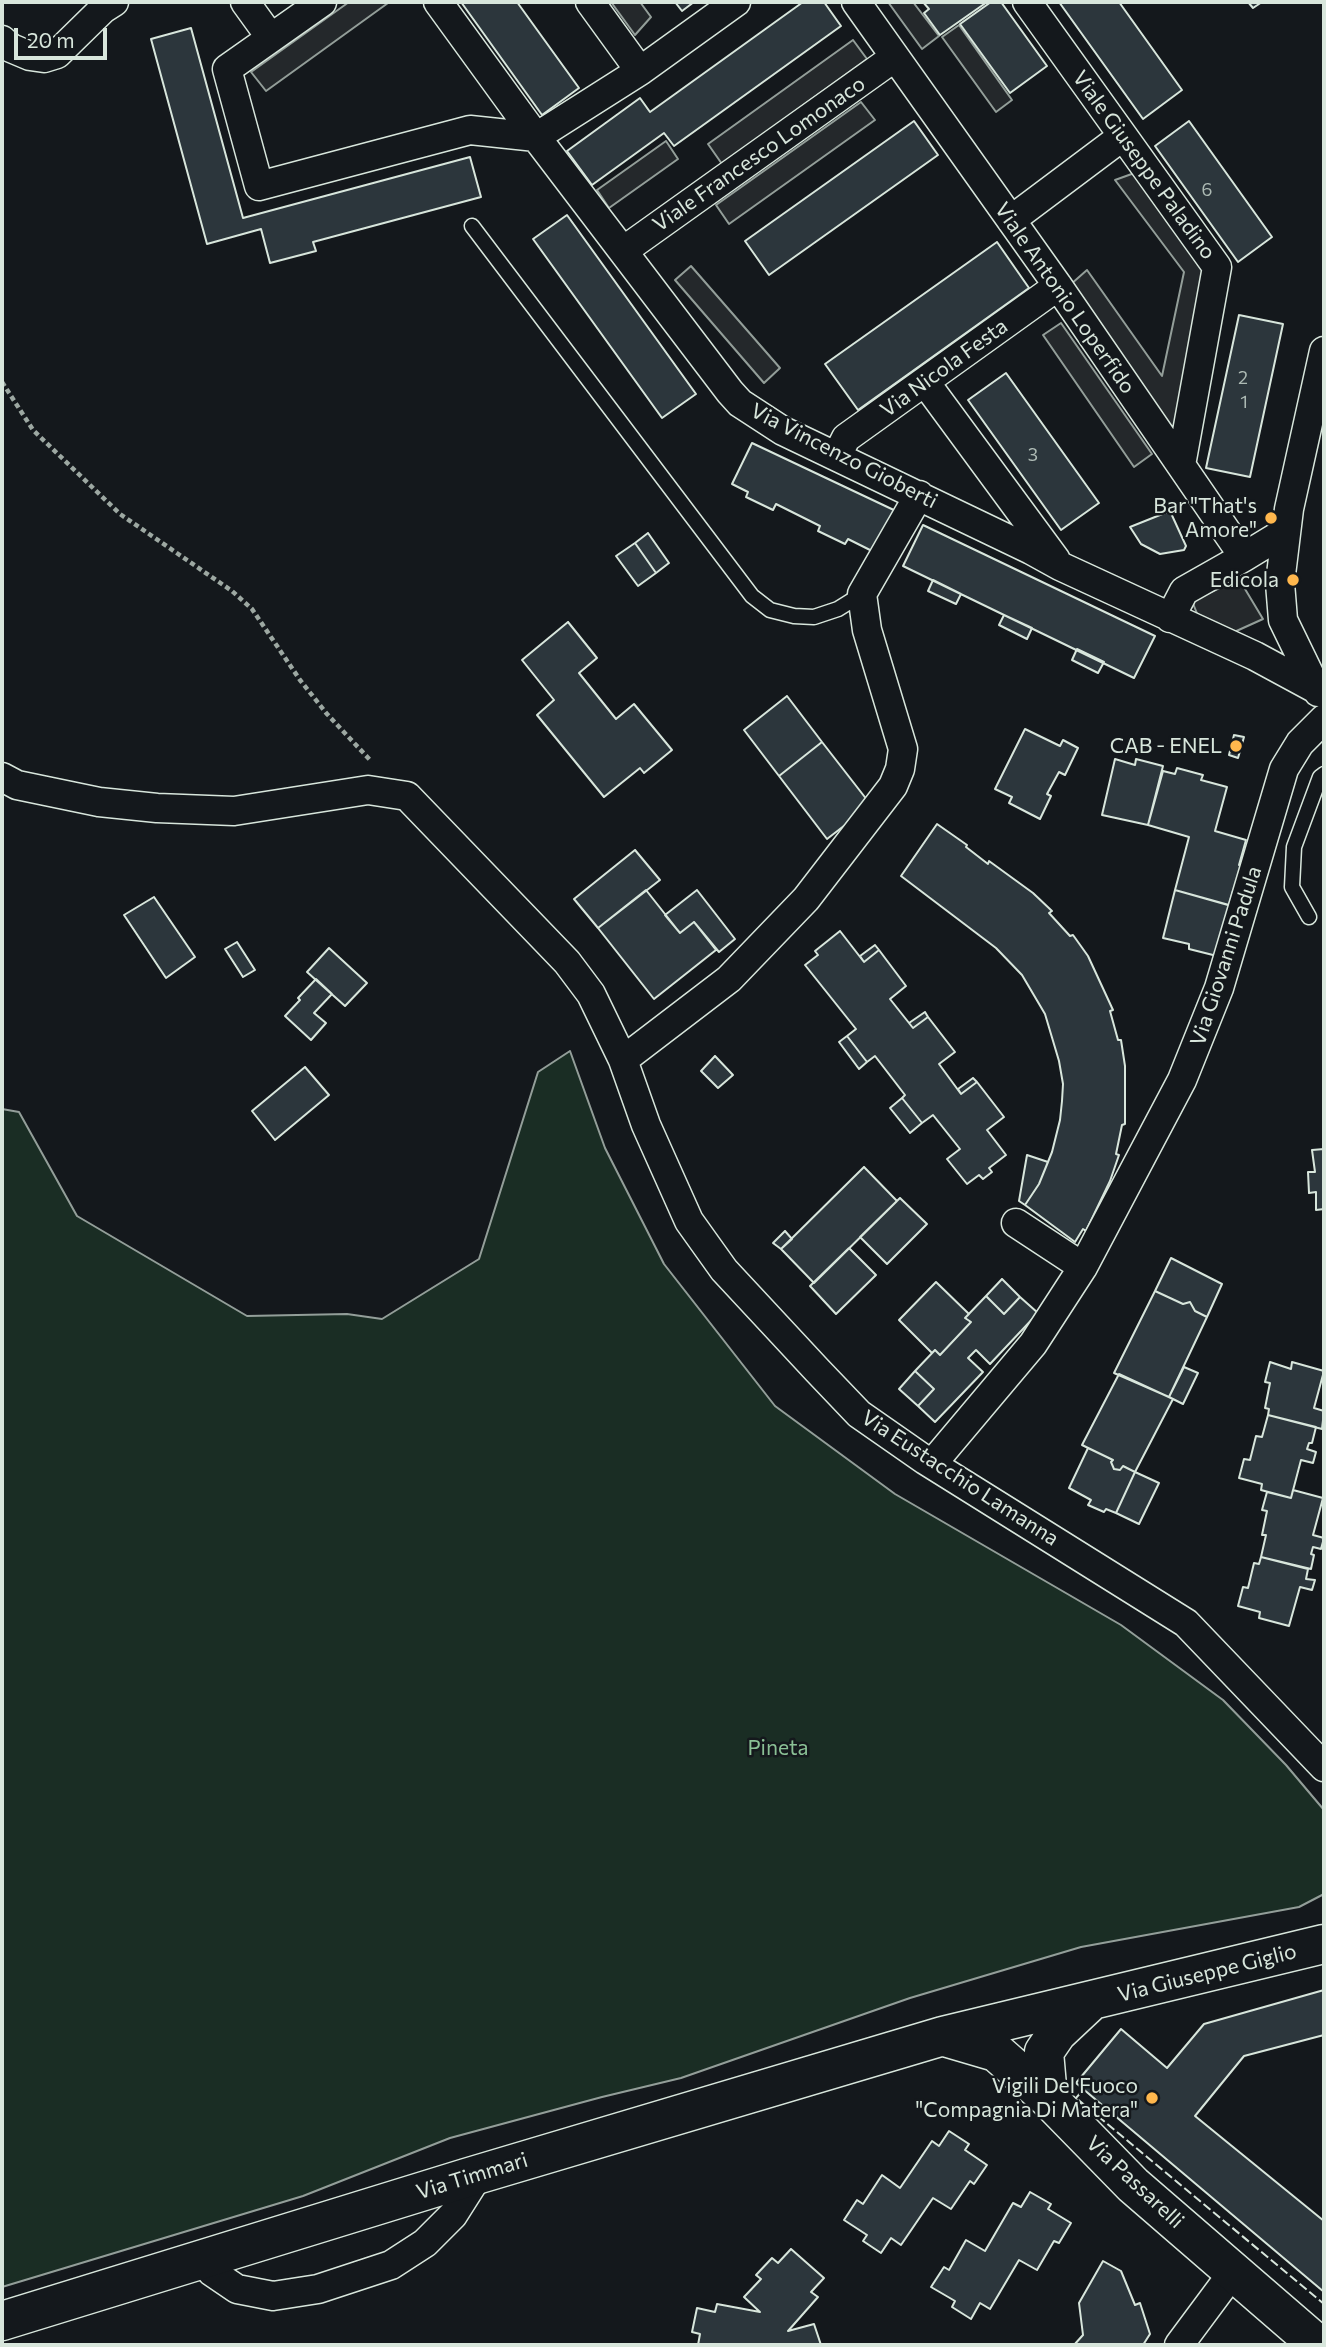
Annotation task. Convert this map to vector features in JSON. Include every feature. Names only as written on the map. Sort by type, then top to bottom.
[{"type":"main road","name":"Via Giuseppe Giglio","points":[[943,2036],[1324,1944]]},
{"type":"main road","name":"Via Giuseppe Giglio","points":[[1048,2098],[1044,2052],[1057,2033],[1090,2001]]},
{"type":"main road","name":"Via Passarelli","points":[[943,2036],[996,2052],[1048,2098],[1133,2185],[1318,2345]]},
{"type":"main road","name":"Via Timmari","points":[[2,2322],[479,2174],[943,2036]]},
{"type":"street","points":[[2,40],[11,48],[30,57],[44,58],[57,54],[103,9],[114,2]]},
{"type":"street","points":[[245,2],[271,38]]},
{"type":"street","points":[[322,2],[227,69],[259,186],[470,130],[536,137],[640,71],[736,2]]},
{"type":"street","name":"Via Vincenzo Gioberti","points":[[438,2],[536,137],[740,403],[783,431],[1060,566],[1255,656],[1320,695]]},
{"type":"street","points":[[590,2],[640,71]]},
{"type":"street","name":"Viale Antonio Loperfido","points":[[856,2],[1058,286],[1244,557]]},
{"type":"street","name":"Viale Giuseppe Paladino","points":[[1027,2],[1217,267],[1181,465]]},
{"type":"street","name":"Viale Francesco Lomonaco","points":[[623,251],[895,57]]},
{"type":"street","points":[[1011,220],[1123,136]]},
{"type":"street","name":"Via Nicola Festa","points":[[837,456],[846,438],[1058,286]]},
{"type":"street","points":[[1320,695],[1283,620],[1280,583],[1285,533],[1324,351]]},
{"type":"street","name":"Via Vincenzo Gioberti","points":[[925,382],[1060,566]]},
{"type":"street","points":[[623,1060],[729,979],[806,899],[893,786],[900,769],[903,749],[867,630],[862,593],[919,495]]},
{"type":"street","points":[[1170,618],[1184,591],[1285,533]]},
{"type":"street","name":"Via Giovanni Padula","points":[[932,1464],[1033,1344],[1083,1267],[1187,1069],[1219,988],[1284,769],[1300,743],[1324,719]]},
{"type":"street","points":[[2,777],[17,785],[99,802],[156,808],[234,811],[368,790],[407,796]]},
{"type":"street","name":"Via Eustacchio Lamanna","points":[[407,796],[567,961],[591,995],[623,1060],[646,1125],[689,1221],[724,1269],[859,1414],[932,1464],[1186,1623],[1324,1766]]},
{"type":"street","points":[[1016,1223],[1083,1267]]},
{"type":"street","points":[[202,2260],[212,2272],[237,2289],[274,2296],[318,2288],[391,2265],[425,2243],[453,2215],[479,2174]]},
{"type":"street","points":[[1179,2345],[1234,2271]]},
{"type":"lane","points":[[472,226],[752,596],[770,610],[794,616],[814,617],[838,609],[862,593]]},
{"type":"lane","points":[[1309,916],[1292,887],[1294,847],[1324,774]]},
{"type":"path","points":[[2,382],[33,430],[120,514],[232,591],[252,609],[300,680],[327,714],[407,796]]},
{"type":"green space","name":"Pineta","points":[[570,1051],[605,1148],[664,1264],[775,1406],[895,1494],[1121,1625],[1223,1700],[1286,1765],[1324,1810],[1324,1894],[1299,1907],[1081,1947],[910,1998],[681,2078],[450,2138],[303,2196],[2,2287],[2,1109],[19,1112],[77,1216],[247,1316],[347,1314],[382,1319],[479,1259],[538,1072]]},
{"type":"shaded area","points":[[349,2],[388,3],[266,91],[251,72]]},
{"type":"shaded area","points":[[611,2],[640,2],[651,17],[635,35]]},
{"type":"shaded area","points":[[888,2],[913,2],[939,36],[922,49]]},
{"type":"shaded area","points":[[959,25],[1012,100],[996,112],[942,37]]},
{"type":"shaded area","points":[[853,40],[867,59],[722,164],[708,144]]},
{"type":"shaded area","points":[[861,102],[875,120],[729,224],[716,205]]},
{"type":"shaded area","points":[[666,141],[678,159],[609,208],[597,190]]},
{"type":"shaded area","points":[[1140,171],[1208,268],[1174,431],[1070,285],[1087,270],[1162,376],[1184,272],[1115,180]]},
{"type":"shaded area","points":[[691,266],[780,368],[764,383],[675,280]]},
{"type":"shaded area","points":[[1061,323],[1152,454],[1134,467],[1043,335]]},
{"type":"shaded area","points":[[1239,579],[1263,619],[1232,633],[1198,616],[1192,601]]},
{"type":"building","points":[[461,2],[517,2],[579,88],[542,115]]},
{"type":"building","points":[[675,2],[694,2],[682,11]]},
{"type":"building","points":[[803,2],[824,2],[841,26],[674,146],[664,133],[592,185],[567,151],[640,98],[650,112]]},
{"type":"building","points":[[923,2],[987,2],[940,35],[924,13],[929,9]]},
{"type":"building","points":[[991,2],[1001,2],[1047,66],[1010,93],[960,24]]},
{"type":"building","points":[[1059,2],[1119,2],[1182,90],[1143,119]]},
{"type":"building","points":[[1248,2],[1262,2],[1253,8]]},
{"type":"building","points":[[191,28],[243,218],[470,157],[481,197],[313,242],[316,251],[270,263],[261,229],[207,244],[151,39]]},
{"type":"building","points":[[914,121],[938,155],[769,275],[745,241]]},
{"type":"building","points":[[1189,121],[1272,237],[1238,262],[1155,146]]},
{"type":"building","points":[[567,215],[696,394],[662,418],[533,239]]},
{"type":"building","points":[[997,242],[1029,288],[858,410],[825,364]]},
{"type":"building","points":[[1239,315],[1283,324],[1250,477],[1206,468]]},
{"type":"building","points":[[1006,373],[1099,503],[1061,530],[968,400]]},
{"type":"building","points":[[752,443],[898,512],[878,554],[848,539],[845,544],[818,531],[820,526],[776,504],[773,510],[746,497],[748,492],[732,484]]},
{"type":"building","points":[[1170,511],[1186,546],[1184,550],[1160,554],[1141,544],[1130,527]]},
{"type":"building","points":[[923,525],[1155,636],[1134,678],[903,566]]},
{"type":"building","points":[[648,533],[669,563],[656,573],[635,543]]},
{"type":"building","points":[[635,543],[656,573],[638,586],[616,556]]},
{"type":"building","points":[[933,580],[961,594],[956,604],[928,591]]},
{"type":"building","points":[[1004,615],[1032,628],[1027,639],[999,625]]},
{"type":"building","points":[[568,622],[597,658],[579,673],[616,719],[634,704],[672,750],[644,773],[640,768],[604,797],[537,715],[554,700],[522,660]]},
{"type":"building","points":[[1077,649],[1104,662],[1098,673],[1072,660]]},
{"type":"building","points":[[787,696],[822,742],[779,776],[744,730]]},
{"type":"building","points":[[1025,729],[1060,746],[1063,740],[1078,748],[1065,775],[1059,772],[1047,794],[1051,796],[1040,819],[1009,803],[1012,797],[995,789]]},
{"type":"building","name":"CAB - ENEL","points":[[1234,735],[1244,737],[1238,758],[1229,755]]},
{"type":"building","points":[[822,742],[871,805],[827,839],[779,776]]},
{"type":"building","points":[[1115,759],[1135,765],[1136,759],[1163,766],[1148,825],[1102,815]]},
{"type":"building","points":[[1177,768],[1203,775],[1201,780],[1227,787],[1215,831],[1246,840],[1239,865],[1245,866],[1238,892],[1233,891],[1229,905],[1175,890],[1189,837],[1148,825],[1163,771],[1175,774]]},
{"type":"building","points":[[937,824],[988,864],[989,861],[1033,893],[1052,911],[1049,913],[1070,936],[1073,935],[1088,956],[1113,1010],[1110,1011],[1118,1040],[1121,1040],[1125,1066],[1125,1124],[1122,1125],[1116,1154],[1119,1155],[1110,1181],[1086,1231],[1083,1229],[1075,1242],[1025,1205],[1039,1184],[1052,1152],[1062,1101],[1063,1084],[1059,1061],[1045,1014],[1022,975],[996,948],[901,876]]},
{"type":"building","points":[[635,850],[660,880],[598,928],[574,899]]},
{"type":"building","points":[[646,890],[680,933],[694,922],[716,950],[654,999],[598,928]]},
{"type":"building","points":[[697,890],[735,939],[719,952],[694,922],[680,933],[665,915]]},
{"type":"building","points":[[1175,890],[1235,907],[1217,956],[1189,949],[1189,944],[1163,938]]},
{"type":"building","points":[[154,897],[195,957],[166,978],[124,915]]},
{"type":"building","points":[[840,931],[864,962],[879,950],[906,986],[890,999],[913,1028],[928,1017],[955,1052],[939,1064],[961,1094],[977,1082],[1004,1117],[987,1130],[1006,1155],[989,1168],[992,1172],[983,1179],[979,1175],[967,1184],[947,1159],[960,1149],[933,1115],[922,1123],[902,1098],[905,1095],[875,1056],[867,1062],[847,1036],[856,1029],[805,965],[818,955],[815,951]]},
{"type":"building","points":[[237,942],[255,970],[243,977],[225,949]]},
{"type":"building","points":[[875,945],[879,950],[864,962],[860,956]]},
{"type":"building","points":[[329,948],[367,983],[345,1006],[307,972]]},
{"type":"building","points":[[316,979],[332,994],[314,1013],[326,1023],[311,1040],[285,1016]]},
{"type":"building","points":[[925,1012],[928,1017],[913,1028],[909,1023]]},
{"type":"building","points":[[847,1036],[867,1062],[859,1069],[839,1042]]},
{"type":"building","points":[[715,1056],[733,1075],[718,1088],[701,1071]]},
{"type":"building","points":[[305,1067],[329,1095],[275,1140],[252,1111]]},
{"type":"building","points":[[973,1078],[977,1082],[961,1094],[958,1089]]},
{"type":"building","points":[[902,1098],[922,1123],[910,1133],[890,1108]]},
{"type":"building","points":[[1324,1149],[1324,1209],[1316,1210],[1316,1192],[1309,1193],[1308,1172],[1315,1172],[1312,1150]]},
{"type":"building","points":[[1027,1155],[1048,1162],[1039,1184],[1025,1205],[1019,1201]]},
{"type":"building","points":[[864,1167],[897,1201],[814,1283],[781,1249]]},
{"type":"building","points":[[900,1198],[927,1224],[887,1264],[860,1237]]},
{"type":"building","points":[[785,1231],[792,1239],[781,1249],[773,1243]]},
{"type":"building","points":[[849,1248],[876,1275],[836,1314],[810,1286]]},
{"type":"building","points":[[1171,1258],[1222,1284],[1207,1317],[1195,1311],[1190,1302],[1183,1304],[1155,1291]]},
{"type":"building","points":[[1002,1279],[1020,1297],[1004,1314],[986,1296]]},
{"type":"building","points":[[936,1282],[969,1314],[965,1318],[971,1322],[940,1355],[935,1350],[932,1353],[899,1320]]},
{"type":"building","points":[[1155,1291],[1183,1304],[1190,1302],[1195,1311],[1207,1317],[1169,1397],[1114,1373]]},
{"type":"building","points":[[986,1296],[1004,1314],[1020,1297],[1038,1313],[990,1364],[976,1350],[968,1358],[983,1372],[935,1422],[918,1406],[934,1389],[915,1371],[935,1350],[940,1355],[971,1322],[965,1318]]},
{"type":"building","points":[[1270,1362],[1291,1369],[1292,1362],[1324,1371],[1314,1408],[1324,1411],[1322,1429],[1268,1415],[1269,1409],[1265,1408],[1270,1383],[1265,1382]]},
{"type":"building","points":[[1184,1367],[1198,1373],[1183,1404],[1169,1397]]},
{"type":"building","points":[[915,1371],[934,1389],[918,1406],[899,1389]]},
{"type":"building","points":[[1119,1374],[1173,1399],[1135,1472],[1123,1466],[1120,1470],[1114,1469],[1111,1462],[1113,1460],[1082,1445]]},
{"type":"building","points":[[1268,1415],[1316,1427],[1312,1443],[1309,1443],[1307,1449],[1316,1452],[1313,1463],[1301,1460],[1291,1498],[1261,1490],[1262,1484],[1239,1478],[1244,1459],[1250,1460],[1256,1436],[1262,1437]]},
{"type":"building","points":[[1088,1448],[1113,1460],[1111,1462],[1114,1469],[1120,1470],[1123,1466],[1135,1472],[1116,1513],[1106,1509],[1104,1512],[1088,1505],[1091,1500],[1069,1488]]},
{"type":"building","points":[[1135,1472],[1159,1483],[1139,1524],[1116,1513]]},
{"type":"building","points":[[1293,1490],[1323,1498],[1313,1535],[1324,1538],[1321,1549],[1313,1547],[1311,1569],[1261,1557],[1266,1535],[1262,1535],[1267,1511],[1262,1510],[1267,1492],[1291,1498]]},
{"type":"building","points":[[1261,1557],[1308,1569],[1306,1579],[1315,1580],[1312,1590],[1300,1587],[1289,1626],[1259,1618],[1260,1612],[1238,1606],[1243,1587],[1248,1588],[1254,1563],[1259,1564]]},
{"type":"building","points":[[1324,1990],[1324,2035],[1244,2056],[1195,2116],[1324,2221],[1324,2292],[1076,2083],[1121,2029],[1167,2068],[1204,2024]]},
{"type":"building","points":[[949,2131],[969,2144],[965,2150],[987,2165],[974,2184],[970,2181],[951,2209],[933,2198],[901,2245],[891,2238],[881,2253],[863,2241],[867,2235],[844,2220],[857,2200],[863,2204],[882,2175],[900,2188],[932,2141],[939,2146]]},
{"type":"building","points":[[1030,2192],[1051,2204],[1048,2209],[1071,2223],[1059,2243],[1054,2241],[1037,2270],[1019,2260],[990,2309],[980,2303],[971,2319],[952,2307],[955,2301],[931,2287],[944,2267],[949,2270],[966,2240],[985,2251],[1013,2203],[1021,2207]]},
{"type":"building","points":[[791,2249],[824,2278],[811,2292],[818,2297],[788,2331],[814,2324],[821,2345],[698,2345],[700,2334],[692,2332],[697,2308],[715,2312],[717,2304],[760,2312],[744,2297],[761,2279],[756,2275],[772,2258],[778,2263]]},
{"type":"building","points":[[1103,2261],[1121,2271],[1135,2305],[1140,2303],[1150,2334],[1143,2345],[1074,2345],[1083,2335],[1079,2303]]},
{"type":"fence","points":[[1082,2091],[1076,2098],[1324,2304]]},
{"type":"place","name":"Bar \"That's Amore\"","points":[[1271,518]]},
{"type":"place","name":"Edicola","points":[[1293,580]]},
{"type":"place","name":"CAB - ENEL","points":[[1236,746]]},
{"type":"place","name":"Vigili Del Fuoco \"Compagnia Di Matera\"","points":[[1152,2098]]}]
